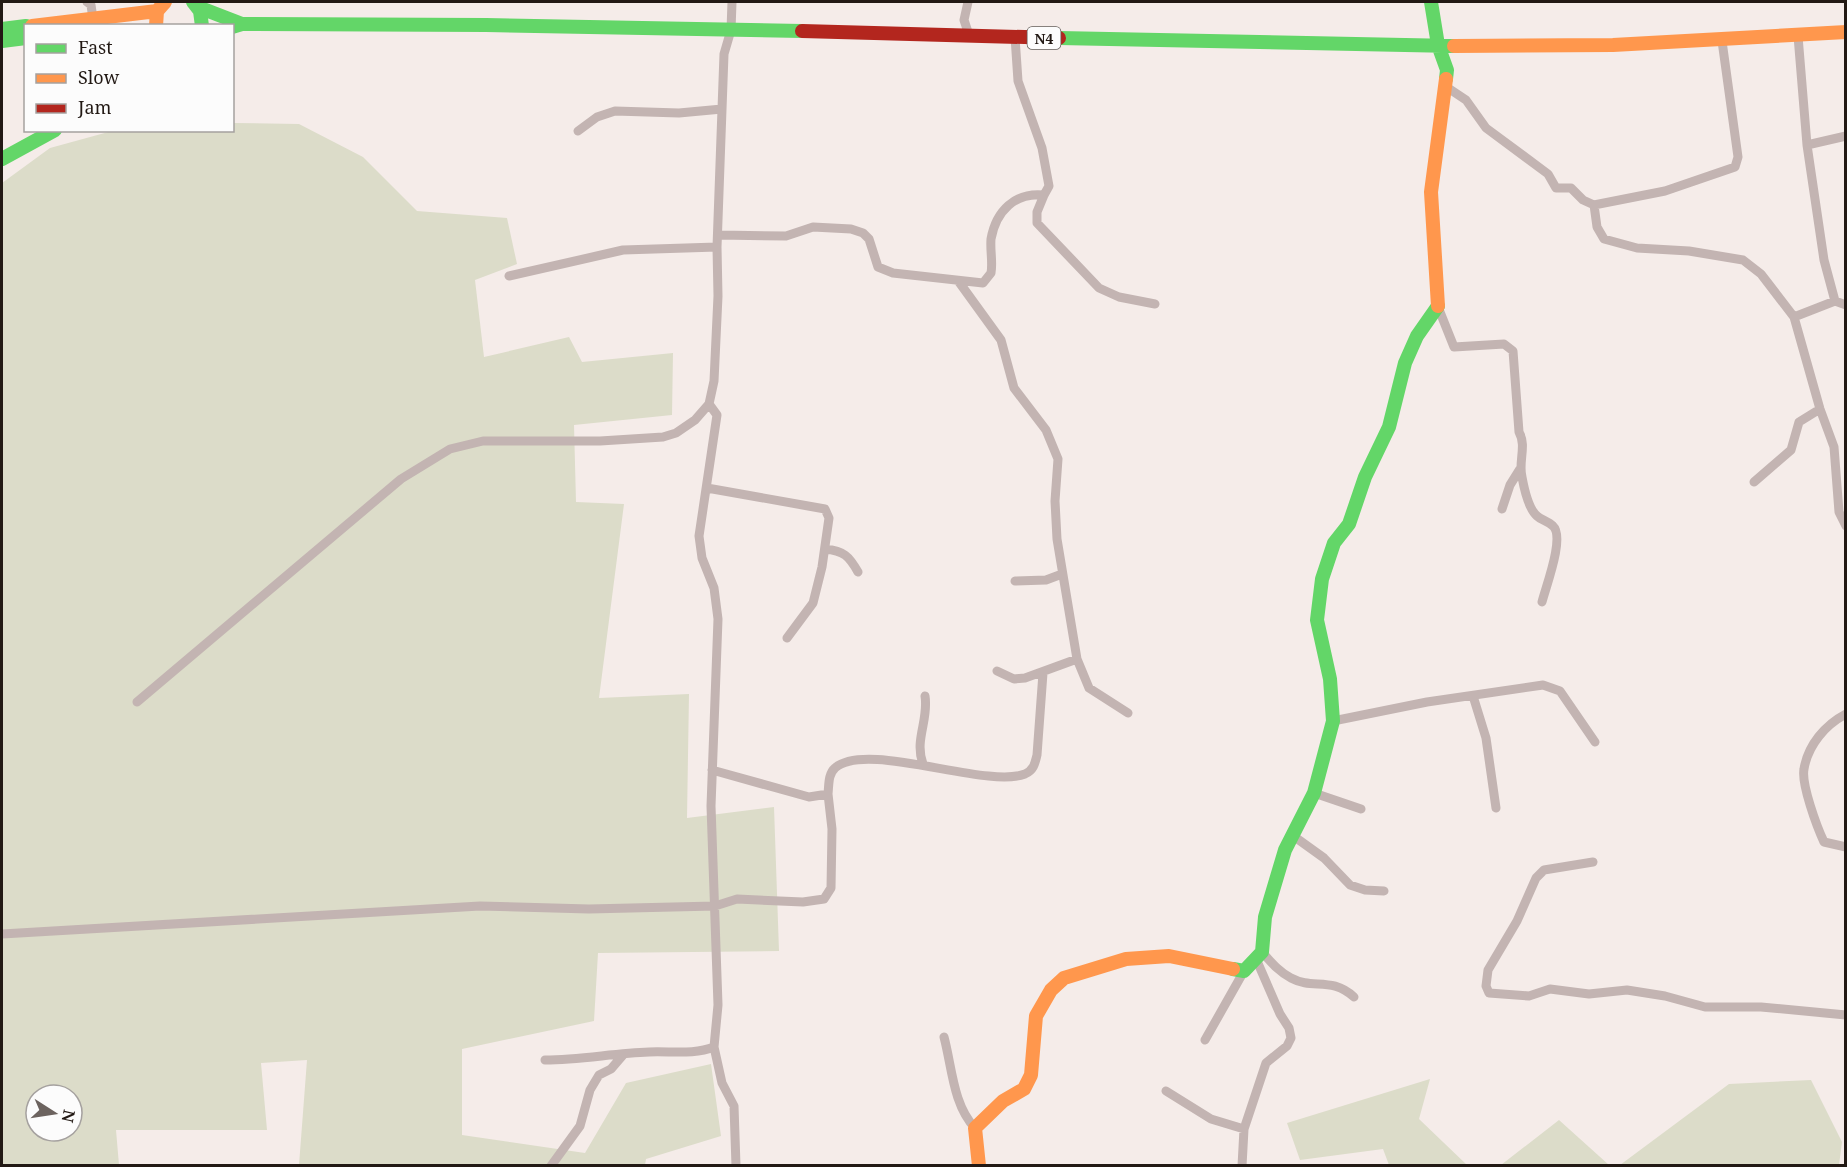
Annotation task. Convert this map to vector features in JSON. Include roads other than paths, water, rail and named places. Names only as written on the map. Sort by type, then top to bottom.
[{"type":"main road","points":[[978,1166],[975,1128],[1003,1101],[1024,1089],[1031,1075],[1036,1016],[1051,990],[1064,978],[1126,958],[1169,956],[1244,971],[1259,957],[1265,917],[1292,836],[1314,793],[1333,721],[1330,679],[1317,620],[1322,579],[1334,543],[1349,524],[1365,477],[1389,427],[1405,363],[1417,336],[1438,307],[1431,192],[1447,70],[1438,45],[1431,2]]},
{"type":"main road","name":"N4","points":[[201,10],[232,24]]},
{"type":"main road","points":[[49,24],[93,19],[157,17]]},
{"type":"main road","name":"N4","points":[[237,26],[411,22],[1015,37],[1579,46],[1722,41],[1845,32]]},
{"type":"main road","points":[[2,29],[24,26]]},
{"type":"main road","points":[[2,41],[24,38]]},
{"type":"main road","points":[[2,159],[51,132]]},
{"type":"street","points":[[87,2],[92,5],[93,19]]},
{"type":"street","points":[[137,702],[401,479],[450,449],[483,441],[609,441],[663,437],[676,433],[695,420],[709,404],[714,381],[718,296],[717,247],[724,54],[731,30],[732,2]]},
{"type":"street","points":[[968,2],[964,20],[969,35]]},
{"type":"street","points":[[1798,36],[1807,145],[1824,260],[1835,301]]},
{"type":"street","points":[[1015,37],[1018,81],[1042,148],[1049,186],[1037,212],[1037,223],[1099,288],[1119,297],[1155,304]]},
{"type":"street","points":[[1445,86],[1466,100],[1486,128],[1548,174],[1556,188],[1571,188],[1582,200],[1594,205],[1665,191],[1735,167],[1738,157],[1734,143],[1722,41]]},
{"type":"street","points":[[578,131],[597,117],[615,111],[678,113],[722,109]]},
{"type":"street","points":[[1807,145],[1845,136]]},
{"type":"street","points":[[719,235],[786,236],[813,227],[851,229],[863,232],[869,239],[878,267],[893,273],[950,278],[958,282],[977,284],[988,279],[992,266],[991,238],[1002,209],[1010,202],[1033,194],[1044,195]]},
{"type":"street","points":[[1594,205],[1597,226],[1604,239],[1637,248],[1689,252],[1743,260],[1761,274],[1794,317],[1820,410],[1834,447],[1839,512],[1845,526]]},
{"type":"street","points":[[509,276],[623,250],[717,247]]},
{"type":"street","points":[[958,282],[1001,340],[1014,388],[1046,430],[1058,459],[1055,501],[1062,574],[1077,659],[1089,688],[1128,712]]},
{"type":"street","points":[[1794,317],[1835,301],[1845,305]]},
{"type":"street","points":[[1438,307],[1454,347],[1504,344],[1513,351],[1519,432],[1523,440],[1520,469],[1534,514],[1554,526],[1557,533],[1557,546],[1542,602]]},
{"type":"street","points":[[709,404],[717,415],[699,536],[702,558],[714,588],[718,619],[712,770],[718,1005],[714,1047],[722,1083],[734,1106],[736,1166]]},
{"type":"street","points":[[1754,482],[1791,450],[1799,422],[1820,410]]},
{"type":"street","points":[[1502,509],[1510,485],[1520,469]]},
{"type":"street","points":[[707,488],[825,509],[829,519],[813,603],[787,638]]},
{"type":"street","points":[[825,549],[842,551],[851,559],[858,572]]},
{"type":"street","points":[[1015,581],[1046,579],[1062,574]]},
{"type":"street","points":[[997,671],[1014,679],[1043,674],[1077,659]]},
{"type":"street","points":[[2,934],[480,906],[589,909],[715,906],[737,898],[803,902],[824,899],[831,888],[832,829],[828,794],[830,774],[836,767],[860,759],[923,764],[980,774],[1013,776],[1027,773],[1034,767],[1037,756],[1043,674]]},
{"type":"street","points":[[1333,721],[1543,685],[1560,691],[1595,742]]},
{"type":"street","points":[[923,764],[918,744],[926,705],[925,696]]},
{"type":"street","points":[[1473,696],[1486,738],[1496,808]]},
{"type":"street","points":[[1845,714],[1830,722],[1819,735],[1803,770],[1824,842],[1845,847]]},
{"type":"street","points":[[712,770],[809,797],[828,794]]},
{"type":"street","points":[[1314,793],[1361,809]]},
{"type":"street","points":[[1292,836],[1324,858],[1350,885],[1365,890],[1384,891]]},
{"type":"street","points":[[1593,862],[1544,870],[1536,878],[1517,921],[1488,970],[1486,987],[1489,993],[1529,996],[1550,989],[1589,994],[1627,990],[1665,996],[1705,1007],[1761,1007],[1845,1016]]},
{"type":"street","points":[[1259,957],[1292,979],[1336,985],[1354,997]]},
{"type":"street","points":[[1242,1166],[1244,1128],[1266,1063],[1287,1046],[1291,1038],[1290,1028],[1281,1014],[1259,957]]},
{"type":"street","points":[[1205,1040],[1244,971]]},
{"type":"street","points":[[944,1037],[960,1105],[965,1117],[975,1128]]},
{"type":"street","points":[[545,1060],[582,1060],[647,1052],[705,1051],[714,1047]]},
{"type":"street","points":[[551,1166],[580,1126],[590,1089],[599,1075],[611,1069],[622,1055]]},
{"type":"street","points":[[1166,1091],[1211,1119],[1244,1128]]}]
